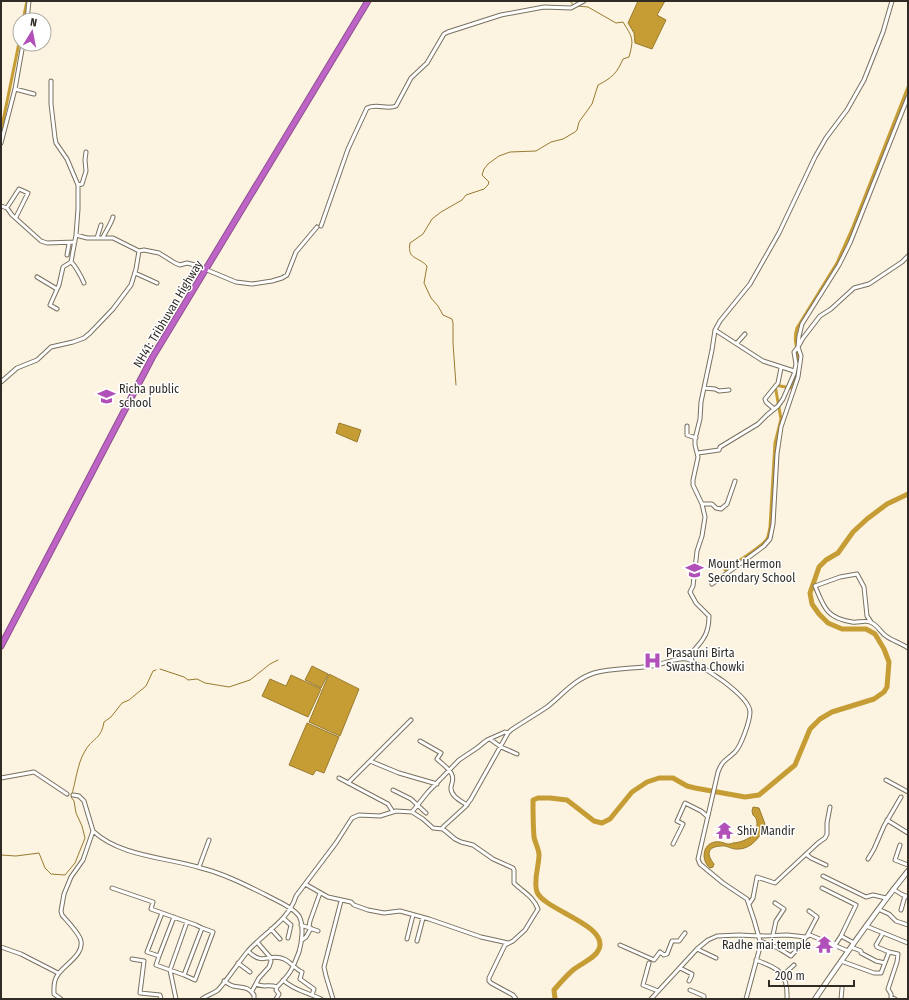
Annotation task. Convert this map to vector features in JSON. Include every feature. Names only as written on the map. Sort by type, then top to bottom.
[{"type":"highway","name":"NH41: Tribhuvan Highway","points":[[1,646],[152,358],[368,1]]},
{"type":"street","points":[[28,12],[29,1]]},
{"type":"street","points":[[76,235],[87,238],[112,238],[139,251],[144,250],[159,253],[180,265],[187,263],[195,265],[236,282],[252,284],[282,278],[287,275],[300,245],[319,226],[348,149],[367,108],[375,106],[387,108],[396,106],[411,78],[427,63],[444,34],[501,15],[544,7],[571,8],[584,1]]},
{"type":"street","points":[[692,661],[692,654],[704,638],[709,622],[709,616],[696,603],[690,592],[695,575],[697,551],[702,536],[705,517],[702,504],[693,485],[698,460],[698,453],[695,445],[700,420],[701,403],[715,330],[720,321],[750,284],[780,233],[815,156],[826,138],[847,110],[864,80],[883,32],[892,1]]},
{"type":"street","points":[[1,143],[15,89],[22,52]]},
{"type":"street","points":[[51,81],[51,104],[56,143],[67,160],[78,185],[76,235],[71,262],[63,267],[57,289],[50,305],[57,309]]},
{"type":"street","points":[[15,89],[34,94]]},
{"type":"street","points":[[712,584],[764,546],[770,539],[773,524],[777,454],[781,427],[798,377],[801,356],[798,348],[802,324],[839,265],[847,248],[908,97]]},
{"type":"street","points":[[78,185],[82,184],[86,171],[86,152]]},
{"type":"street","points":[[8,206],[19,189],[28,193],[16,217]]},
{"type":"street","points":[[1,206],[7,208],[41,241],[47,243],[69,244],[75,242]]},
{"type":"street","points":[[103,237],[113,216]]},
{"type":"street","points":[[97,238],[101,225]]},
{"type":"street","points":[[67,255],[69,244]]},
{"type":"street","points":[[1,382],[17,368],[37,360],[51,347],[73,342],[84,338],[90,333],[102,321],[131,285],[139,251]]},
{"type":"street","points":[[698,453],[719,450],[758,424],[774,409],[783,399],[794,371],[796,364],[794,352],[820,316],[831,309],[854,288],[869,284],[902,262],[908,256]]},
{"type":"street","points":[[71,262],[76,267],[79,276],[84,283]]},
{"type":"street","points":[[135,273],[157,284]]},
{"type":"street","points":[[37,277],[57,289]]},
{"type":"street","points":[[715,330],[763,360],[781,368],[794,371]]},
{"type":"street","points":[[737,343],[745,334]]},
{"type":"street","points":[[774,409],[766,402],[765,399],[778,383],[781,368]]},
{"type":"street","points":[[704,388],[720,391],[729,390]]},
{"type":"street","points":[[688,426],[687,435],[696,438]]},
{"type":"street","points":[[702,504],[712,504],[716,508],[721,509],[727,504],[735,481]]},
{"type":"street","points":[[871,622],[852,622],[838,618],[829,613],[825,609],[815,586],[840,577],[856,574],[864,587],[867,616],[871,622],[887,637],[898,641],[908,648]]},
{"type":"street","points":[[443,829],[443,827],[467,805],[511,730],[547,706],[575,683],[592,674],[652,666],[680,659],[692,661],[729,685],[744,699],[749,706],[750,712],[747,725],[738,748],[724,761],[718,772],[698,854],[700,864],[723,883],[747,899],[749,904],[759,936],[760,947],[746,999]]},
{"type":"street","points":[[348,783],[411,720]]},
{"type":"street","points":[[412,812],[428,792],[459,760],[490,739],[505,732],[508,734]]},
{"type":"street","points":[[490,739],[517,754]]},
{"type":"street","points":[[420,741],[441,753],[437,759],[450,770],[452,774],[452,792],[458,800],[467,805]]},
{"type":"street","points":[[370,761],[399,773],[436,784]]},
{"type":"street","points":[[1,778],[34,772],[67,794]]},
{"type":"street","points":[[339,778],[388,804],[393,812]]},
{"type":"street","points":[[886,780],[908,792]]},
{"type":"street","points":[[393,790],[411,799],[426,813]]},
{"type":"street","points":[[73,795],[79,796],[84,801],[93,831],[100,838],[122,848],[199,867],[235,880],[291,909],[299,916],[302,940],[294,967],[288,977],[277,987],[276,990],[279,994],[276,999]]},
{"type":"street","points":[[868,859],[887,820],[901,798]]},
{"type":"street","points":[[673,844],[683,824],[677,821],[685,803],[701,811],[707,816]]},
{"type":"street","points":[[749,904],[753,898],[758,877],[775,883],[825,838],[827,834],[827,823],[830,807]]},
{"type":"street","points":[[202,999],[216,992],[248,951],[291,909],[294,905],[296,896],[336,843],[352,818],[359,816],[380,816],[393,812],[412,812],[433,828],[443,829],[455,840],[473,845],[493,859],[512,868],[514,870],[514,883],[526,892],[537,905],[537,912],[525,930],[503,948],[489,981],[516,999]]},
{"type":"street","points":[[887,820],[908,833]]},
{"type":"street","points":[[61,999],[54,994],[56,977],[58,973],[72,962],[79,951],[81,944],[80,938],[62,915],[61,911],[64,894],[82,860],[93,831]]},
{"type":"street","points":[[199,867],[209,840]]},
{"type":"street","points":[[900,845],[895,860],[908,865]]},
{"type":"street","points":[[806,854],[826,865]]},
{"type":"street","points":[[816,999],[878,909],[908,872]]},
{"type":"street","points":[[823,876],[866,897],[873,895],[886,898]]},
{"type":"street","points":[[305,884],[328,897],[351,902],[354,905],[384,913],[400,912],[413,915],[473,935],[508,943]]},
{"type":"street","points":[[112,888],[153,902],[151,909],[174,917],[213,932],[195,980],[156,965],[174,917]]},
{"type":"street","points":[[822,888],[856,905],[835,945]]},
{"type":"street","points":[[893,889],[906,896],[901,910]]},
{"type":"street","points":[[302,940],[306,936],[310,927],[311,915],[320,893]]},
{"type":"street","points":[[333,999],[328,987],[324,968],[341,901]]},
{"type":"street","points":[[773,935],[776,921],[784,909],[775,903]]},
{"type":"street","points":[[878,909],[889,914],[896,921],[908,925]]},
{"type":"street","points":[[760,941],[778,948],[791,956],[801,945],[817,917],[809,911]]},
{"type":"street","points":[[159,956],[147,952],[162,913]]},
{"type":"street","points":[[407,938],[413,915]]},
{"type":"street","points":[[283,918],[291,925],[288,938]]},
{"type":"street","points":[[417,941],[423,918]]},
{"type":"street","points":[[176,999],[170,970],[187,922]]},
{"type":"street","points":[[301,924],[318,931]]},
{"type":"street","points":[[866,926],[908,943]]},
{"type":"street","points":[[184,976],[202,928]]},
{"type":"street","points":[[271,929],[280,939]]},
{"type":"street","points":[[620,945],[654,960],[660,952],[664,955],[667,954],[672,941],[679,941],[684,933]]},
{"type":"street","points":[[883,933],[876,945],[877,948],[898,954],[897,962],[888,989],[891,997],[895,999]]},
{"type":"street","points":[[651,999],[697,949],[708,940],[717,936],[739,934],[814,937],[835,945],[859,950],[876,961],[885,963]]},
{"type":"street","points":[[841,936],[854,943]]},
{"type":"street","points":[[252,991],[259,978],[269,967],[271,961],[270,957],[257,942]]},
{"type":"street","points":[[1,947],[21,954],[58,973]]},
{"type":"street","points":[[697,949],[716,958]]},
{"type":"street","points":[[248,951],[252,956],[263,960],[270,957],[283,958],[302,972],[300,979],[314,989],[312,995]]},
{"type":"street","points":[[841,961],[880,974],[889,952]]},
{"type":"street","points":[[132,959],[144,961],[140,992],[160,995],[161,999]]},
{"type":"street","points":[[756,960],[771,965],[783,975],[787,984],[787,999]]},
{"type":"street","points":[[238,963],[250,972]]},
{"type":"street","points":[[649,963],[643,985],[658,991]]},
{"type":"street","points":[[783,975],[794,965]]},
{"type":"street","points":[[680,968],[692,974],[688,981]]},
{"type":"street","points":[[283,980],[287,984],[322,999]]},
{"type":"street","points":[[224,981],[236,986],[242,986],[252,991],[254,999]]},
{"type":"street","points":[[256,984],[264,987],[272,985],[277,987]]},
{"type":"street","points":[[841,999],[842,988]]},
{"type":"street","points":[[690,990],[704,996],[704,999]]},
{"type":"shaded area","points":[[638,1],[665,1],[657,15],[666,20],[652,49],[635,43],[634,33],[628,23]]},
{"type":"shaded area","points":[[339,423],[361,430],[357,442],[336,433]]},
{"type":"shaded area","points":[[312,666],[328,674],[321,688],[305,680]]},
{"type":"shaded area","points":[[329,674],[359,689],[340,736],[309,722]]},
{"type":"shaded area","points":[[291,675],[321,689],[308,717],[262,696],[270,679],[286,686]]},
{"type":"shaded area","points":[[307,723],[339,737],[324,773],[316,770],[313,775],[289,765]]},
{"type":"shaded area","points":[[753,807],[759,808],[765,824],[761,834],[751,845],[741,849],[723,846],[710,850],[709,855],[714,864],[713,867],[710,868],[704,857],[707,846],[711,843],[717,842],[730,844],[743,841],[752,836],[755,832],[757,823],[752,811]]},
{"type":"waterway","points":[[25,12],[27,1]]},
{"type":"waterway","points":[[570,1],[573,5]]},
{"type":"waterway","points":[[456,385],[452,319],[443,315],[431,298],[424,283],[427,266],[412,255],[410,252],[410,243],[423,234],[432,219],[441,212],[462,200],[466,195],[484,189],[489,182],[482,175],[484,169],[499,156],[510,152],[536,151],[551,142],[563,139],[575,132],[579,122],[592,104],[598,85],[607,80],[616,72],[623,59],[629,57],[632,39],[623,22],[616,23],[588,7],[578,6]]},
{"type":"waterway","points":[[1,131],[17,52]]},
{"type":"waterway","points":[[725,570],[754,551],[768,538],[775,443],[781,419],[775,385],[791,388],[798,363],[795,338],[797,328],[837,263],[853,227],[908,87]]},
{"type":"waterway","points":[[555,999],[554,990],[576,967],[594,956],[599,949],[599,940],[595,932],[586,925],[542,899],[537,892],[536,878],[539,855],[534,837],[533,800],[538,798],[567,800],[594,821],[602,823],[610,819],[632,792],[647,782],[659,778],[673,778],[687,786],[745,797],[759,795],[795,765],[810,729],[820,719],[832,712],[874,699],[884,692],[887,687],[889,662],[884,649],[875,634],[866,629],[842,629],[828,623],[812,604],[810,593],[819,567],[826,560],[838,553],[853,532],[887,504],[908,494]]},
{"type":"waterway","points":[[160,669],[184,677],[188,680],[197,679],[205,683],[229,687],[250,680],[270,664],[278,660]]},
{"type":"waterway","points":[[1,855],[16,856],[39,853],[45,868],[51,874],[65,875],[75,863],[85,838],[82,826],[76,813],[74,801],[71,797],[82,756],[88,747],[99,736],[104,722],[111,717],[122,703],[129,700],[146,686],[153,671],[156,670]]},
{"type":"place","name":"Richa public school","points":[[106,396]]},
{"type":"place","name":"Mount Hermon Secondary School","points":[[695,571]]},
{"type":"place","name":"Prasauni Birta Swastha Chowki","points":[[653,660]]},
{"type":"place","name":"Shiv Mandir","points":[[724,831]]},
{"type":"place","name":"Radhe mai temple","points":[[824,945]]}]
